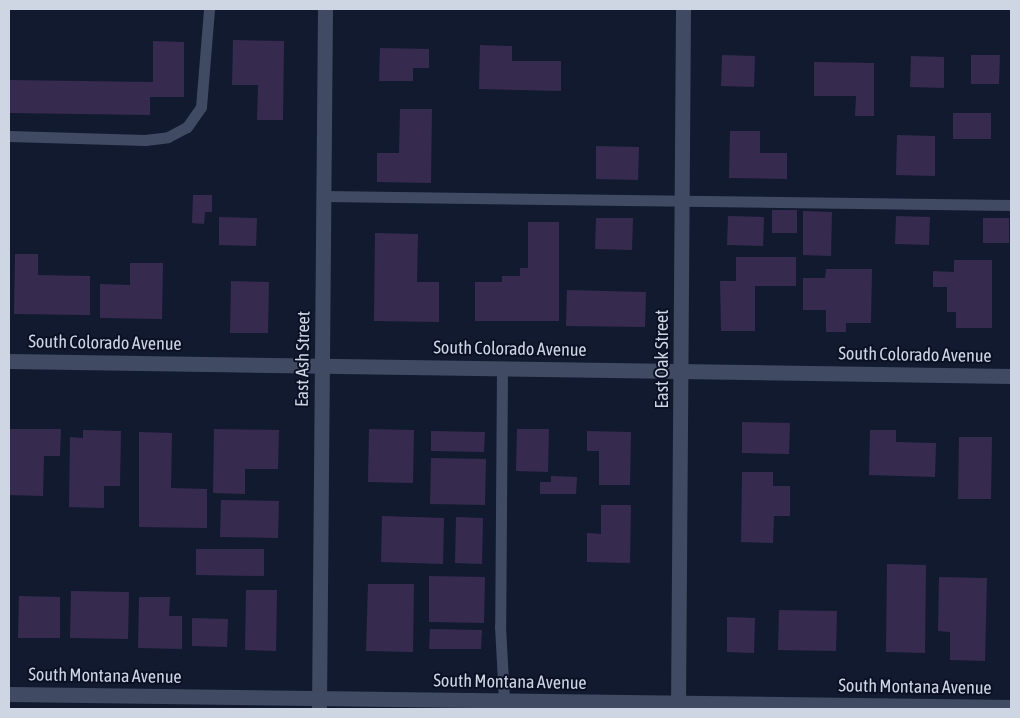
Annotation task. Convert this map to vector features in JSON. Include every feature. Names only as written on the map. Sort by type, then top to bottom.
[{"type":"street","name":"East Ash Street","points":[[319,704],[325,9]]},
{"type":"street","name":"East Oak Street","points":[[678,706],[683,9]]},
{"type":"street","name":"South Colorado Avenue","points":[[9,361],[1011,376]]},
{"type":"street","name":"South Montana Avenue","points":[[9,694],[319,704],[504,700],[678,706],[1011,707]]},
{"type":"lane","points":[[9,136],[145,140],[168,137],[187,126],[201,107],[209,9]]},
{"type":"lane","points":[[324,196],[1011,205]]},
{"type":"lane","points":[[502,368],[500,626],[504,700]]},
{"type":"building","points":[[233,40],[284,41],[283,120],[257,120],[258,85],[232,85]]},
{"type":"building","points":[[153,41],[184,42],[184,97],[150,97],[150,115],[9,113],[9,80],[153,82]]},
{"type":"building","points":[[480,45],[512,46],[512,61],[561,61],[561,91],[479,89]]},
{"type":"building","points":[[380,48],[429,49],[429,68],[413,68],[413,81],[379,81]]},
{"type":"building","points":[[722,55],[755,56],[754,87],[721,86]]},
{"type":"building","points":[[971,55],[1000,55],[999,84],[971,84]]},
{"type":"building","points":[[911,56],[944,57],[944,88],[910,87]]},
{"type":"building","points":[[814,62],[874,63],[874,116],[855,116],[856,96],[814,96]]},
{"type":"building","points":[[400,109],[432,109],[431,183],[377,182],[377,153],[399,153]]},
{"type":"building","points":[[953,113],[991,113],[991,139],[953,139]]},
{"type":"building","points":[[730,131],[760,131],[760,153],[787,153],[787,179],[729,178]]},
{"type":"building","points":[[897,135],[935,136],[935,176],[896,175]]},
{"type":"building","points":[[596,146],[639,147],[638,180],[596,179]]},
{"type":"building","points":[[193,195],[212,195],[212,212],[205,212],[204,224],[192,223]]},
{"type":"building","points":[[772,210],[797,210],[797,233],[772,233]]},
{"type":"building","points":[[803,211],[832,212],[831,256],[803,255]]},
{"type":"building","points":[[728,216],[764,217],[763,246],[727,245]]},
{"type":"building","points":[[896,216],[930,217],[929,245],[895,244]]},
{"type":"building","points":[[219,217],[257,218],[256,246],[219,245]]},
{"type":"building","points":[[596,218],[633,218],[632,250],[595,249]]},
{"type":"building","points":[[983,218],[1009,218],[1009,243],[983,243]]},
{"type":"building","points":[[528,222],[559,222],[559,321],[475,321],[475,282],[502,282],[502,276],[520,276],[520,268],[528,268]]},
{"type":"building","points":[[375,233],[418,234],[417,282],[439,282],[439,322],[374,321]]},
{"type":"building","points":[[15,254],[38,254],[38,275],[90,276],[90,315],[14,314]]},
{"type":"building","points":[[736,257],[796,257],[796,286],[755,286],[755,331],[721,331],[720,281],[736,281]]},
{"type":"building","points":[[954,260],[992,260],[992,328],[956,328],[956,312],[947,312],[947,287],[933,287],[933,271],[954,272]]},
{"type":"building","points":[[130,263],[163,263],[162,319],[100,318],[100,284],[130,285]]},
{"type":"building","points":[[826,269],[872,269],[871,323],[846,323],[846,332],[826,332],[826,310],[803,310],[803,278],[825,278]]},
{"type":"building","points":[[231,281],[269,282],[268,333],[230,333]]},
{"type":"building","points":[[567,290],[646,292],[645,327],[566,326]]},
{"type":"building","points":[[742,422],[790,423],[789,454],[742,453]]},
{"type":"building","points":[[9,429],[61,429],[60,456],[44,456],[43,496],[9,495]]},
{"type":"building","points":[[214,429],[279,430],[278,469],[245,469],[245,494],[213,493]]},
{"type":"building","points":[[369,429],[414,430],[413,483],[368,482]]},
{"type":"building","points":[[517,429],[549,429],[548,472],[516,471]]},
{"type":"building","points":[[83,430],[121,431],[120,486],[104,486],[104,508],[69,507],[70,437],[83,438]]},
{"type":"building","points":[[870,430],[896,430],[896,442],[936,443],[935,477],[869,475]]},
{"type":"building","points":[[431,431],[485,432],[484,452],[431,451]]},
{"type":"building","points":[[587,431],[631,432],[630,485],[599,485],[599,451],[587,451]]},
{"type":"building","points":[[139,432],[172,433],[171,488],[207,489],[207,528],[139,527]]},
{"type":"building","points":[[959,437],[992,437],[991,499],[958,499]]},
{"type":"building","points":[[431,458],[486,459],[485,505],[430,504]]},
{"type":"building","points":[[742,472],[773,472],[773,486],[790,486],[790,516],[774,516],[773,543],[741,542]]},
{"type":"building","points":[[551,476],[577,477],[576,494],[540,494],[540,482],[551,482]]},
{"type":"building","points":[[221,500],[279,501],[278,538],[220,537]]},
{"type":"building","points":[[601,505],[631,505],[630,563],[587,562],[587,533],[601,534]]},
{"type":"building","points":[[382,516],[444,518],[443,564],[381,562]]},
{"type":"building","points":[[456,517],[483,518],[482,564],[455,563]]},
{"type":"building","points":[[196,549],[264,549],[264,576],[196,575]]},
{"type":"building","points":[[887,564],[926,565],[925,653],[886,652]]},
{"type":"building","points":[[429,576],[485,577],[484,623],[429,622]]},
{"type":"building","points":[[939,577],[987,578],[985,661],[950,660],[950,632],[938,631]]},
{"type":"building","points":[[368,584],[414,584],[413,652],[366,651]]},
{"type":"building","points":[[246,590],[277,590],[276,651],[245,650]]},
{"type":"building","points":[[71,591],[129,592],[128,639],[70,638]]},
{"type":"building","points":[[19,596],[60,597],[60,638],[18,638]]},
{"type":"building","points":[[139,597],[170,597],[169,616],[182,616],[182,649],[138,648]]},
{"type":"building","points":[[779,610],[837,611],[836,651],[778,650]]},
{"type":"building","points":[[727,617],[755,618],[754,653],[727,652]]},
{"type":"building","points":[[192,618],[228,619],[227,647],[192,646]]},
{"type":"building","points":[[430,629],[482,630],[481,649],[429,649]]}]
